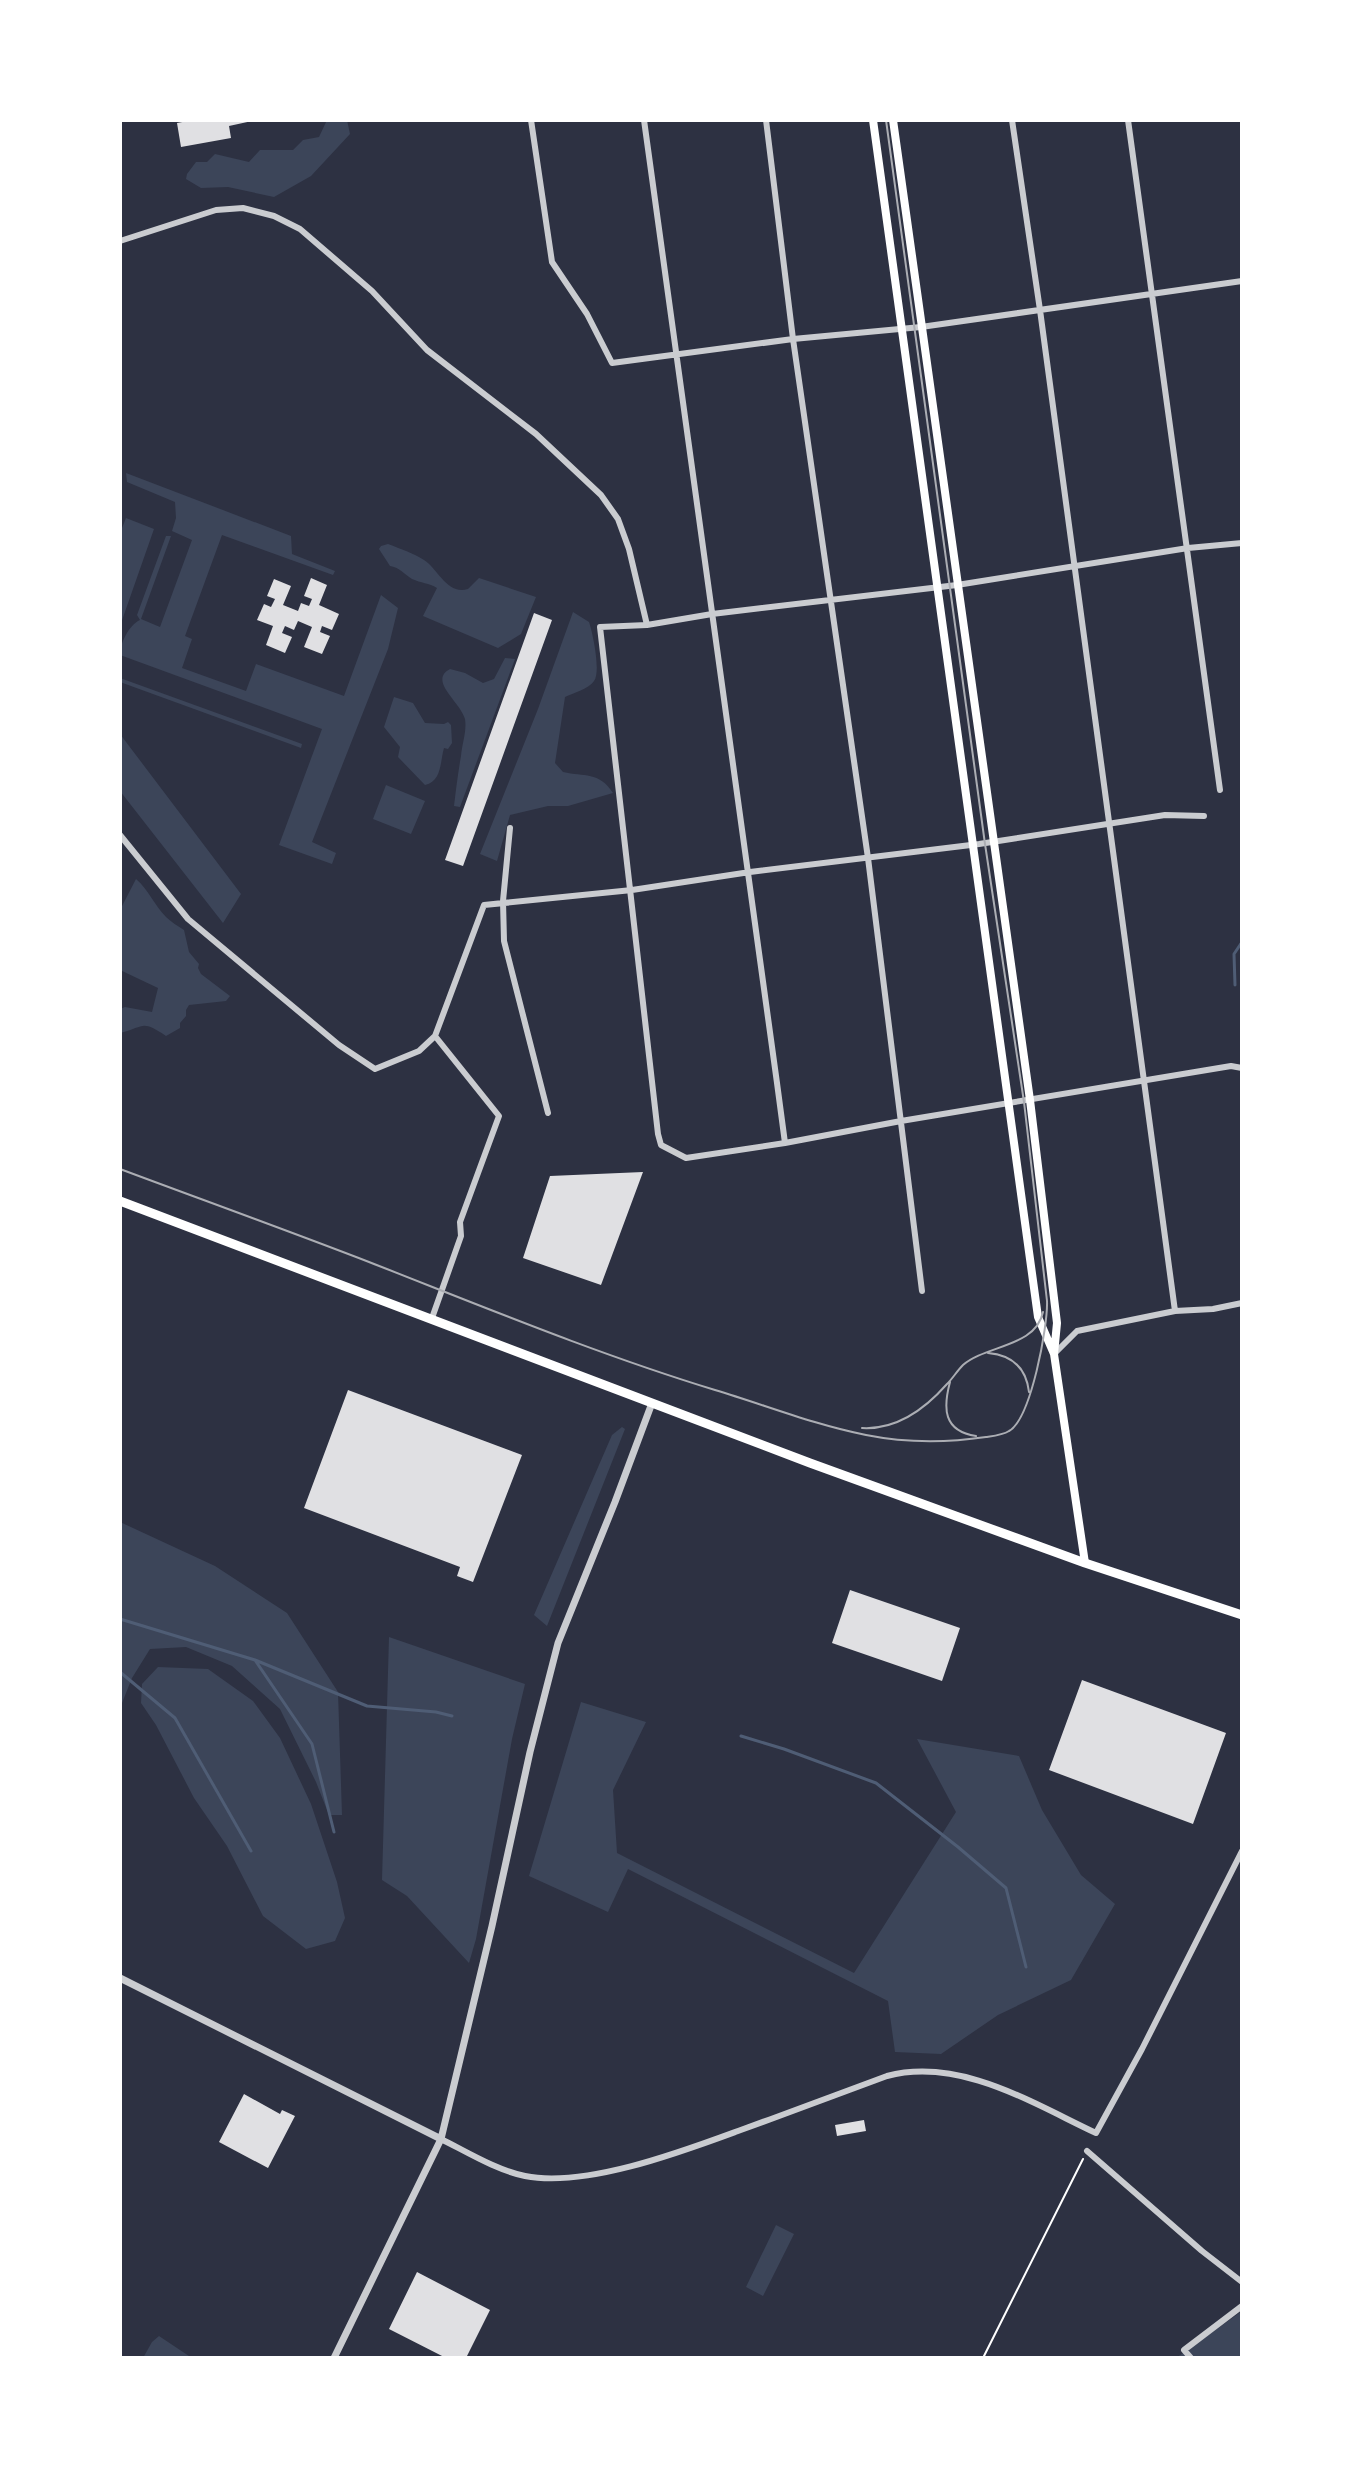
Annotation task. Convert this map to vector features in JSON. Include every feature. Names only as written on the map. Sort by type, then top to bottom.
[{"type":"main road","points":[[873,120],[1038,1317],[1054,1354]]},
{"type":"main road","points":[[893,120],[1030,1100],[1057,1323],[1054,1354],[1085,1563]]},
{"type":"main road","points":[[120,1201],[1085,1563],[1242,1615]]},
{"type":"street","points":[[531,120],[552,262],[579,301],[612,363],[793,339],[921,327],[1242,281]]},
{"type":"street","points":[[644,120],[674,356],[750,872],[785,1143]]},
{"type":"street","points":[[766,120],[829,600],[868,858],[922,1291]]},
{"type":"street","points":[[1012,120],[1175,1311]]},
{"type":"street","points":[[1128,120],[1220,790]]},
{"type":"street","points":[[120,241],[216,210],[243,208],[274,216],[300,229],[372,291],[427,350],[536,434],[601,495],[618,519],[629,549],[647,625]]},
{"type":"street","points":[[1242,543],[1188,548],[957,585],[712,614],[647,625],[600,627],[661,1145],[686,1158],[1144,1080],[1231,1066],[1242,1068]]},
{"type":"street","points":[[120,835],[188,919],[339,1045],[375,1069],[419,1051],[435,1036],[484,905],[632,890],[750,872],[993,843],[1165,815],[1204,816]]},
{"type":"street","points":[[510,828],[503,901],[504,941],[548,1113]]},
{"type":"street","points":[[432,1318],[461,1236],[460,1222],[499,1116],[435,1036]]},
{"type":"street","points":[[1054,1354],[1077,1331],[1175,1311],[1213,1309],[1242,1303]]},
{"type":"street","points":[[334,2358],[441,2139],[558,1643],[652,1403]]},
{"type":"street","points":[[120,1978],[498,2167],[525,2176],[593,2174],[639,2164],[906,2071],[941,2071],[994,2086],[1096,2133],[1242,1851]]},
{"type":"street","points":[[1087,2151],[1242,2282]]},
{"type":"street","points":[[1191,2358],[1184,2350],[1242,2306]]},
{"type":"path","points":[[983,2358],[1087,2151]]},
{"type":"shaded area","points":[[327,120],[347,120],[350,134],[311,176],[274,197],[228,187],[201,188],[186,179],[196,162],[207,162],[215,154],[249,162],[260,150],[293,150],[303,140],[319,137]]},
{"type":"shaded area","points":[[126,473],[291,536],[292,554],[335,571],[333,575],[222,535],[185,636],[192,639],[182,668],[246,691],[256,664],[344,696],[381,595],[398,608],[388,649],[312,842],[336,853],[332,864],[279,845],[322,729],[120,655],[126,635],[140,620],[137,615],[166,536],[171,536],[141,619],[160,627],[192,540],[172,531],[176,518],[175,502],[127,482]]},
{"type":"shaded area","points":[[126,518],[154,529],[120,626],[120,533]]},
{"type":"shaded area","points":[[388,544],[424,560],[454,588],[468,589],[479,578],[536,597],[521,634],[498,648],[423,616],[437,588],[412,579],[390,566],[379,549]]},
{"type":"shaded area","points":[[573,612],[589,622],[597,670],[594,681],[565,697],[555,763],[563,772],[597,778],[613,793],[568,806],[548,806],[510,815],[497,861],[480,854]]},
{"type":"shaded area","points":[[505,658],[515,659],[460,807],[454,806],[465,719],[442,679],[450,669],[483,683],[494,679]]},
{"type":"shaded area","points":[[120,678],[302,744],[301,748],[120,682]]},
{"type":"shaded area","points":[[394,697],[413,703],[425,723],[448,722],[451,725],[452,743],[448,749],[444,748],[441,765],[431,783],[425,785],[398,757],[400,747],[384,727]]},
{"type":"shaded area","points":[[120,734],[241,894],[223,923],[120,791]]},
{"type":"shaded area","points":[[386,785],[425,801],[411,834],[373,819]]},
{"type":"shaded area","points":[[136,879],[166,917],[184,930],[189,952],[199,964],[201,974],[230,996],[226,1001],[189,1005],[180,1028],[166,1036],[147,1026],[120,1033],[120,1009],[125,1007],[152,1012],[158,988],[120,970],[120,910]]},
{"type":"shaded area","points":[[622,1427],[625,1429],[547,1626],[534,1615],[612,1435]]},
{"type":"shaded area","points":[[120,1522],[215,1566],[287,1613],[338,1692],[342,1815],[329,1815],[280,1709],[232,1666],[186,1647],[150,1649],[132,1678],[120,1708]]},
{"type":"shaded area","points":[[389,1637],[525,1684],[469,1963],[407,1896],[382,1880]]},
{"type":"shaded area","points":[[158,1667],[208,1669],[253,1701],[280,1738],[311,1804],[337,1882],[345,1918],[335,1941],[306,1949],[263,1916],[227,1846],[194,1798],[141,1703],[142,1684]]},
{"type":"shaded area","points":[[581,1702],[646,1722],[613,1790],[617,1853],[854,1973],[956,1812],[917,1739],[1019,1756],[1042,1810],[1081,1875],[1115,1904],[1071,1980],[998,2015],[941,2054],[895,2052],[888,2001],[628,1869],[608,1912],[529,1876]]},
{"type":"shaded area","points":[[776,2225],[794,2234],[763,2296],[746,2287]]},
{"type":"shaded area","points":[[1242,2311],[1242,2358],[1176,2358]]},
{"type":"shaded area","points":[[159,2336],[192,2358],[143,2358]]},
{"type":"building","points":[[193,120],[252,121],[229,126],[231,138],[181,147],[177,123]]},
{"type":"building","points":[[311,578],[327,585],[319,605],[339,614],[332,630],[322,626],[320,632],[330,636],[322,654],[304,647],[312,627],[298,621],[294,630],[285,626],[282,633],[292,637],[285,653],[266,645],[273,626],[257,620],[264,604],[271,607],[275,599],[267,596],[274,579],[291,586],[283,605],[298,611],[301,603],[309,606],[312,599],[304,596]]},
{"type":"building","points":[[534,613],[552,620],[463,866],[445,860]]},
{"type":"building","points":[[643,1172],[601,1285],[523,1258],[550,1176]]},
{"type":"building","points":[[348,1390],[522,1455],[473,1582],[457,1576],[460,1567],[304,1508]]},
{"type":"building","points":[[850,1590],[960,1628],[942,1681],[832,1643]]},
{"type":"building","points":[[1082,1680],[1226,1733],[1193,1824],[1049,1770]]},
{"type":"building","points":[[244,2094],[280,2114],[282,2110],[295,2116],[268,2168],[219,2142]]},
{"type":"building","points":[[864,2120],[866,2131],[837,2136],[835,2125]]},
{"type":"building","points":[[417,2272],[490,2310],[466,2358],[446,2358],[389,2329]]},
{"type":"waterway","points":[[1235,985],[1234,954],[1242,942]]},
{"type":"waterway","points":[[120,1619],[255,1660],[312,1744],[334,1832]]},
{"type":"waterway","points":[[255,1660],[367,1706],[452,1716]]},
{"type":"waterway","points":[[120,1672],[175,1718],[251,1851]]},
{"type":"waterway","points":[[741,1736],[876,1783],[958,1847],[1006,1888],[1026,1967]]},
{"type":"tram line","points":[[120,1169],[584,1346],[828,1426],[881,1438],[941,1441],[998,1435],[1009,1431],[1017,1423],[1037,1371],[1047,1301],[1024,1102],[985,844],[886,120]]},
{"type":"tram line","points":[[862,1428],[898,1422],[920,1409],[973,1358],[1031,1332],[1043,1312]]},
{"type":"tram line","points":[[988,1353],[1004,1356],[1016,1364],[1025,1376],[1029,1392]]},
{"type":"tram line","points":[[950,1382],[946,1409],[951,1424],[976,1436]]}]
